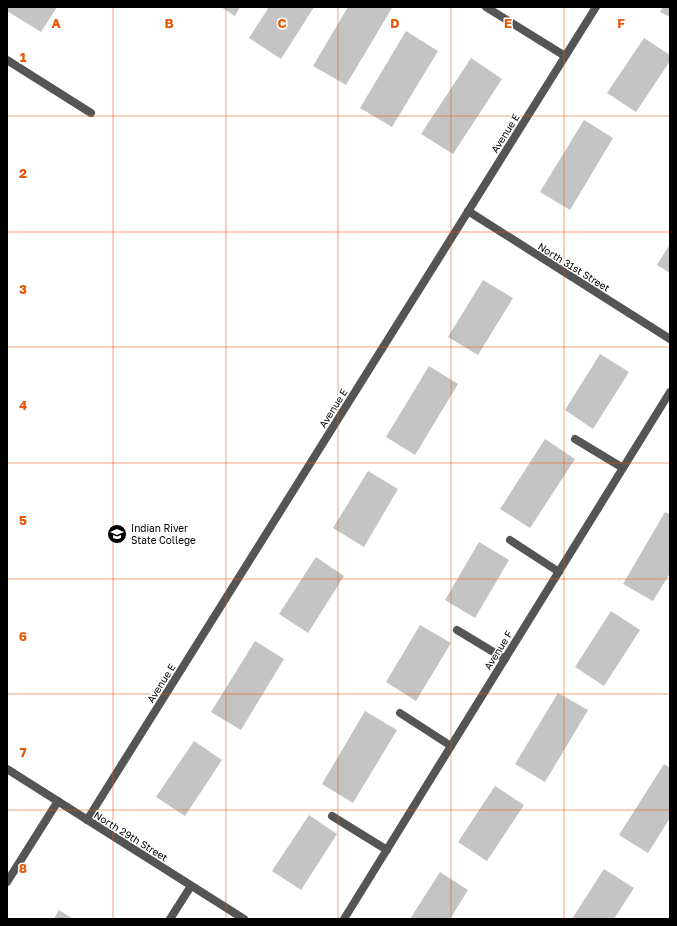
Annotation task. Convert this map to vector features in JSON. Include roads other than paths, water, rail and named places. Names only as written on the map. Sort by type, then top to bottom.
[{"type":"street","points":[[486,7],[565,56]]},
{"type":"street","name":"Avenue E","points":[[87,820],[596,7]]},
{"type":"street","points":[[7,60],[91,113]]},
{"type":"street","name":"North 31st Street","points":[[468,211],[670,339]]},
{"type":"street","name":"Avenue F","points":[[344,919],[670,392]]},
{"type":"street","points":[[575,439],[623,468]]},
{"type":"street","points":[[510,540],[559,572]]},
{"type":"street","points":[[457,630],[505,659]]},
{"type":"street","points":[[400,713],[451,746]]},
{"type":"street","name":"North 29th Street","points":[[7,769],[244,919]]},
{"type":"street","points":[[7,882],[58,801]]},
{"type":"street","points":[[332,816],[387,850]]},
{"type":"street","points":[[170,919],[191,886]]},
{"type":"place","name":"Indian River State College","points":[[117,534]]}]
